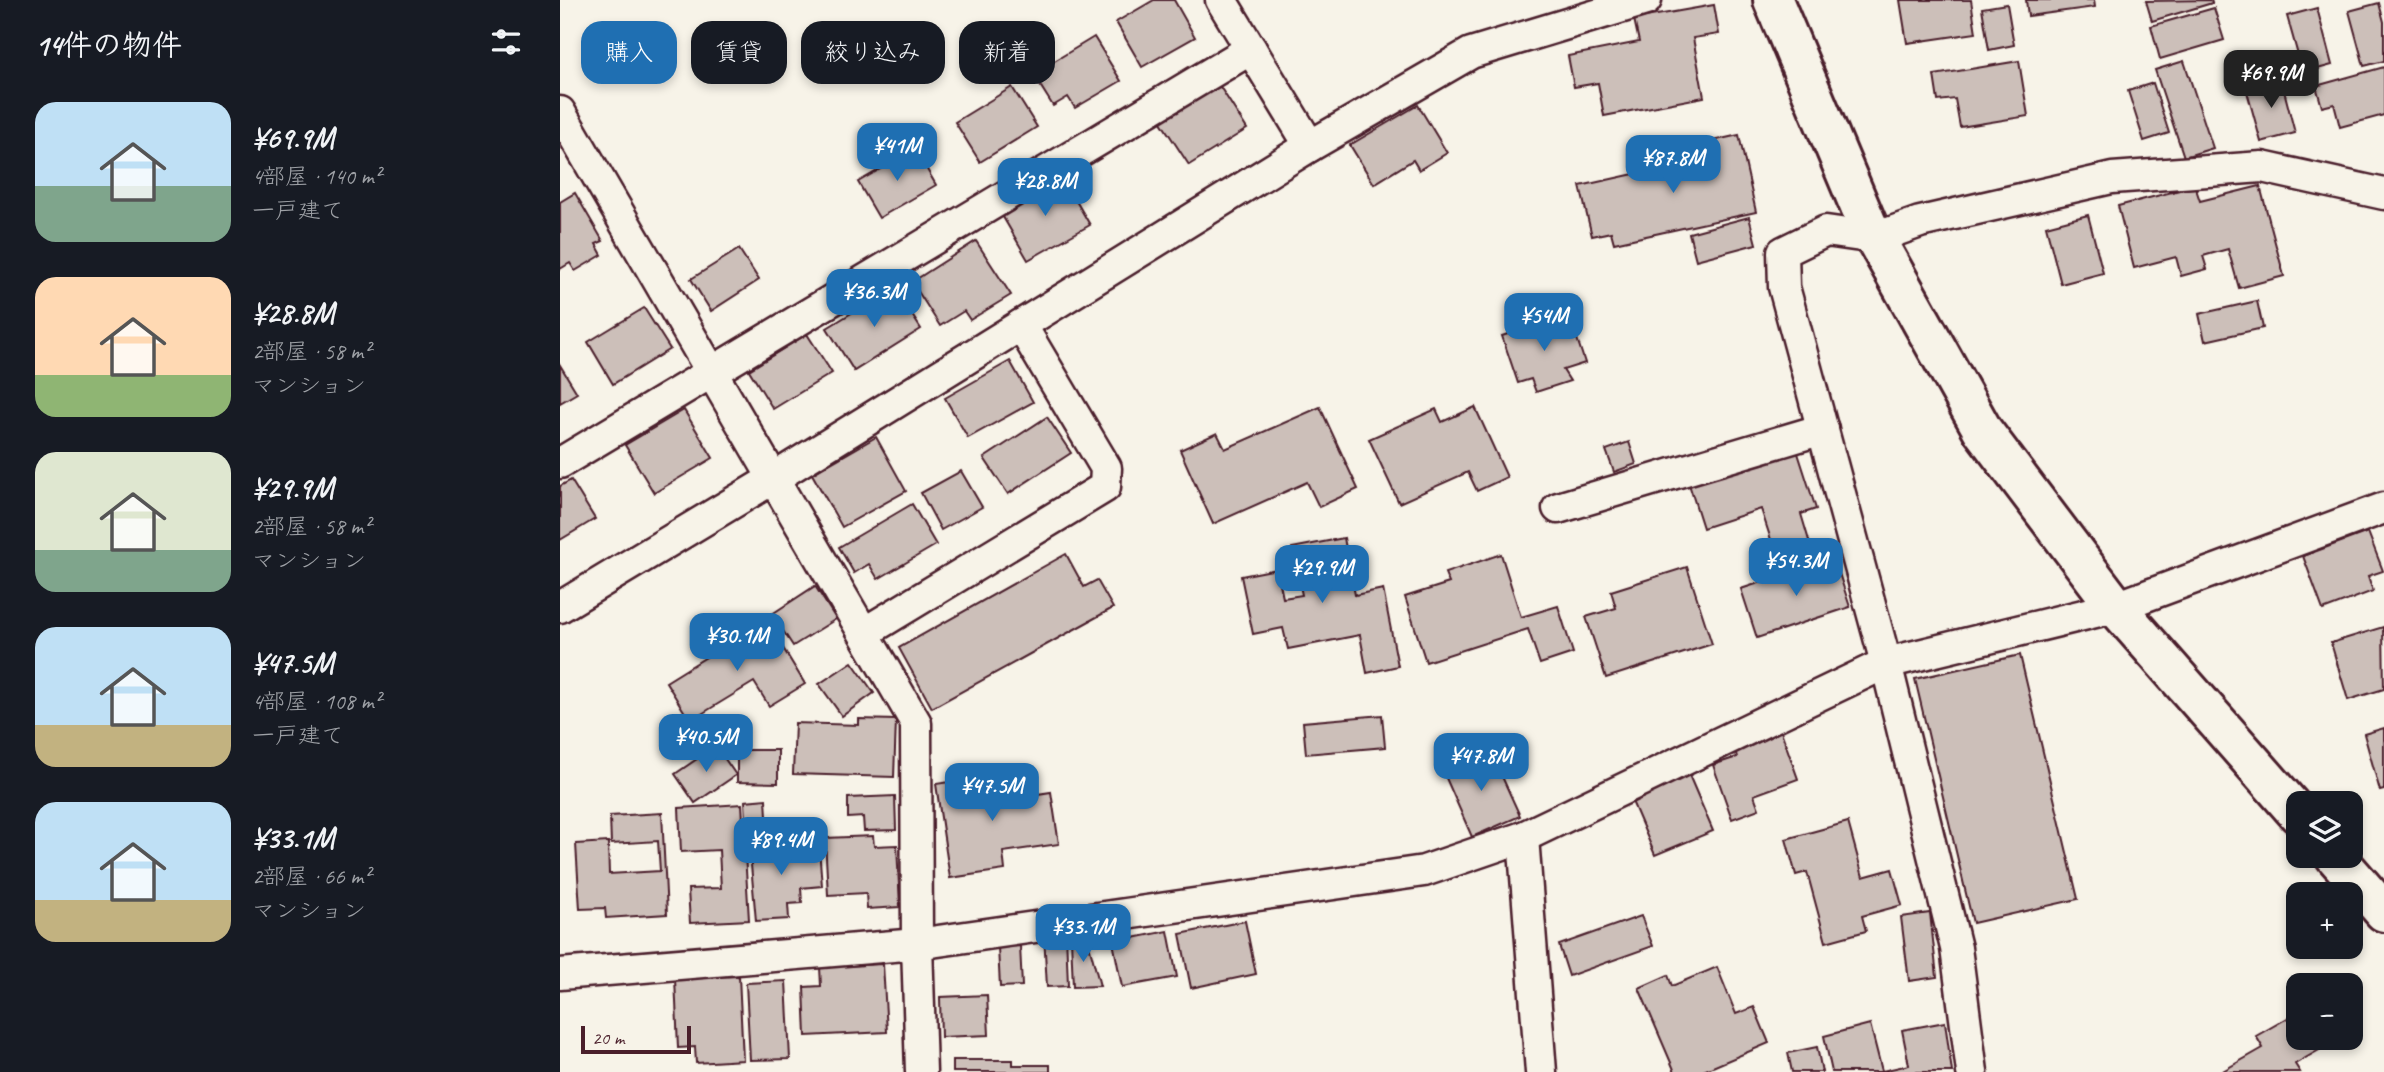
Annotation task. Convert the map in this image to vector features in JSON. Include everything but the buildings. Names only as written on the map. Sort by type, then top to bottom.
[{"type":"street","points":[[1222,0],[1310,146]]},
{"type":"street","points":[[560,607],[774,478],[1310,146],[1471,53],[1646,0]]},
{"type":"street","points":[[1773,0],[1875,238],[1983,431],[2116,607],[2286,800]]},
{"type":"street","points":[[560,463],[1251,49]]},
{"type":"street","points":[[560,112],[916,723],[917,944],[922,1072]]},
{"type":"street","points":[[1972,1072],[1956,948],[1886,663],[1784,287],[1783,252],[1826,231],[1875,238],[1920,222],[2112,178],[2262,167],[2384,194]]},
{"type":"street","points":[[864,634],[1105,487],[1106,468],[1021,325]]},
{"type":"street","points":[[1558,508],[1823,429]]},
{"type":"street","points":[[560,974],[917,944],[1424,870],[1522,837],[1886,663],[2116,607],[2382,515]]},
{"type":"street","points":[[1522,837],[1541,1072]]},
{"type":"street","points":[[2345,868],[2384,912]]}]
